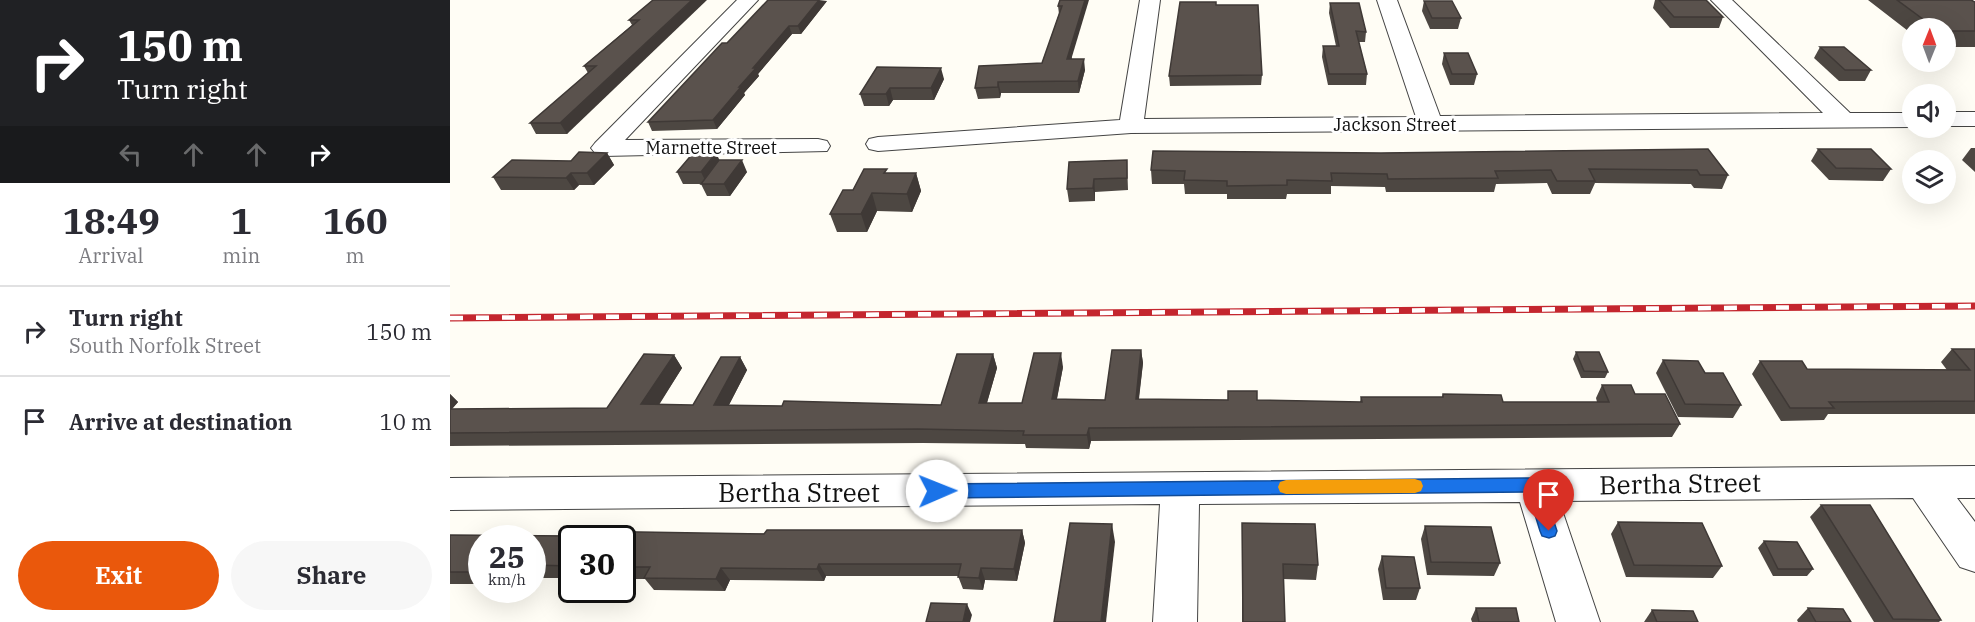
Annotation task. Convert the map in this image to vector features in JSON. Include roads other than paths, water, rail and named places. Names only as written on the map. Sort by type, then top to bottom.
[{"type":"street","name":"Marnette Street","points":[[748,0],[604,148],[818,147]]},
{"type":"street","points":[[1131,126],[1150,0]]},
{"type":"street","points":[[1387,0],[1431,124]]},
{"type":"street","points":[[1721,0],[1845,121]]},
{"type":"street","points":[[1956,119],[1975,119]]},
{"type":"street","name":"Jackson Street","points":[[878,144],[1131,126],[1902,120]]},
{"type":"street","points":[[1923,482],[1975,554]]},
{"type":"street","name":"Bertha Street","points":[[450,495],[1975,482]]},
{"type":"street","points":[[1534,485],[1578,622]]},
{"type":"street","points":[[1175,622],[1180,488]]},
{"type":"railway","points":[[450,318],[1975,306]]}]
